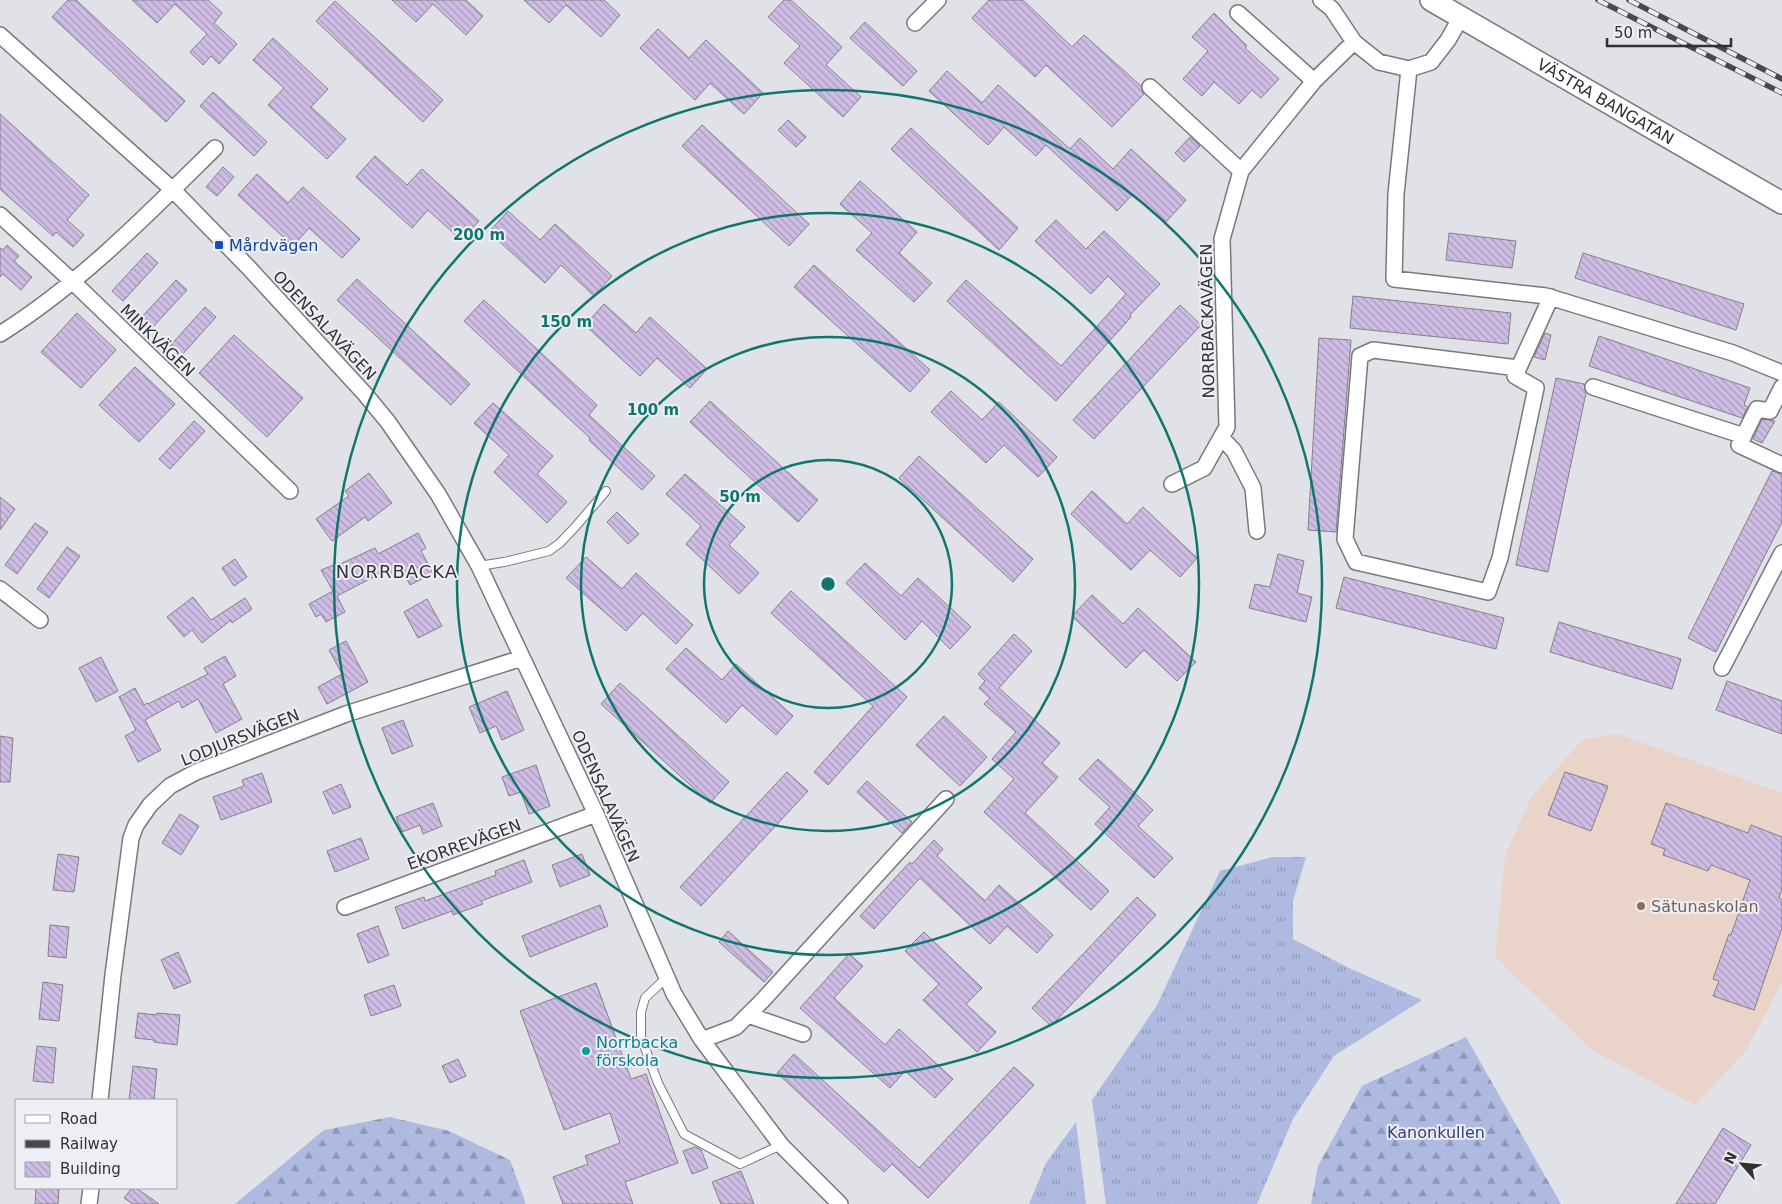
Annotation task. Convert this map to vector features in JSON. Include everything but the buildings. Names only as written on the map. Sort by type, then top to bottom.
[{"type":"street","points":[[916,23],[938,0]]},
{"type":"street","points":[[1321,0],[1332,9],[1354,42],[1379,62],[1409,69],[1431,62],[1448,40],[1461,17]]},
{"type":"street","name":"VÄSTRA BANGATAN","points":[[1431,0],[1782,203]]},
{"type":"street","points":[[1238,13],[1314,81]]},
{"type":"street","name":"ODENSALAVÄGEN","points":[[0,35],[172,190],[248,268],[365,394],[388,422],[438,494],[479,566],[596,814],[674,994],[702,1040],[747,1101],[782,1144],[840,1204]]},
{"type":"street","name":"NORRBACKAVÄGEN","points":[[1172,484],[1204,468],[1228,427],[1222,239],[1241,171],[1314,81],[1354,42]]},
{"type":"street","points":[[1409,69],[1396,194],[1394,278],[1551,297],[1733,353],[1782,373]]},
{"type":"street","points":[[1150,87],[1241,171]]},
{"type":"street","points":[[0,334],[21,322],[94,264],[215,148]]},
{"type":"street","name":"MINKVÄGEN","points":[[0,215],[290,491]]},
{"type":"street","points":[[1518,368],[1373,350],[1360,356],[1345,539],[1356,562],[1488,592],[1500,558],[1536,388],[1515,376],[1551,297]]},
{"type":"street","points":[[1593,386],[1744,436]]},
{"type":"street","points":[[1782,387],[1770,411],[1757,409],[1739,446],[1782,465]]},
{"type":"street","points":[[1222,438],[1234,451],[1253,488],[1257,531]]},
{"type":"street","points":[[1722,668],[1782,553]]},
{"type":"street","points":[[0,589],[40,620]]},
{"type":"street","name":"LODJURSVÄGEN","points":[[100,1099],[113,975],[131,838],[136,825],[150,805],[170,786],[196,772],[346,714],[522,658]]},
{"type":"street","points":[[702,1040],[736,1027],[946,799]]},
{"type":"street","name":"EKORREVÄGEN","points":[[345,907],[596,814]]},
{"type":"street","points":[[748,1015],[803,1034]]},
{"type":"street","points":[[89,1204],[91,1189]]},
{"type":"lane","points":[[479,566],[549,551],[560,544],[606,490]]},
{"type":"lane","points":[[666,978],[645,998],[641,1012],[641,1037],[658,1083],[684,1134],[740,1164],[782,1144]]},
{"type":"shaded area","name":"Sätunaskolan","points":[[1618,734],[1782,793],[1782,982],[1746,1051],[1695,1105],[1592,1050],[1495,957],[1505,856],[1531,797],[1583,739]]},
{"type":"green space","points":[[1273,857],[1306,857],[1293,901],[1293,939],[1351,969],[1422,1000],[1334,1056],[1293,1119],[1257,1204],[1106,1204],[1092,1100],[1156,1007],[1220,871]]},
{"type":"green space","name":"Kanonkullen","points":[[1466,1037],[1561,1204],[1311,1204],[1318,1166],[1362,1086]]},
{"type":"green space","points":[[390,1117],[449,1131],[510,1160],[526,1204],[235,1204],[324,1130]]},
{"type":"green space","points":[[1076,1122],[1086,1204],[1029,1204],[1046,1163]]},
{"type":"railway","points":[[1598,0],[1782,93]]},
{"type":"railway","points":[[1629,0],[1782,79]]},
{"type":"place","name":"Mårdvägen","points":[[219,245]]},
{"type":"place","name":"Sätunaskolan","points":[[1641,906]]},
{"type":"place","name":"Norrbacka förskola","points":[[586,1051]]},
{"type":"district","name":"NORRBACKA","points":[[397,572]]}]
